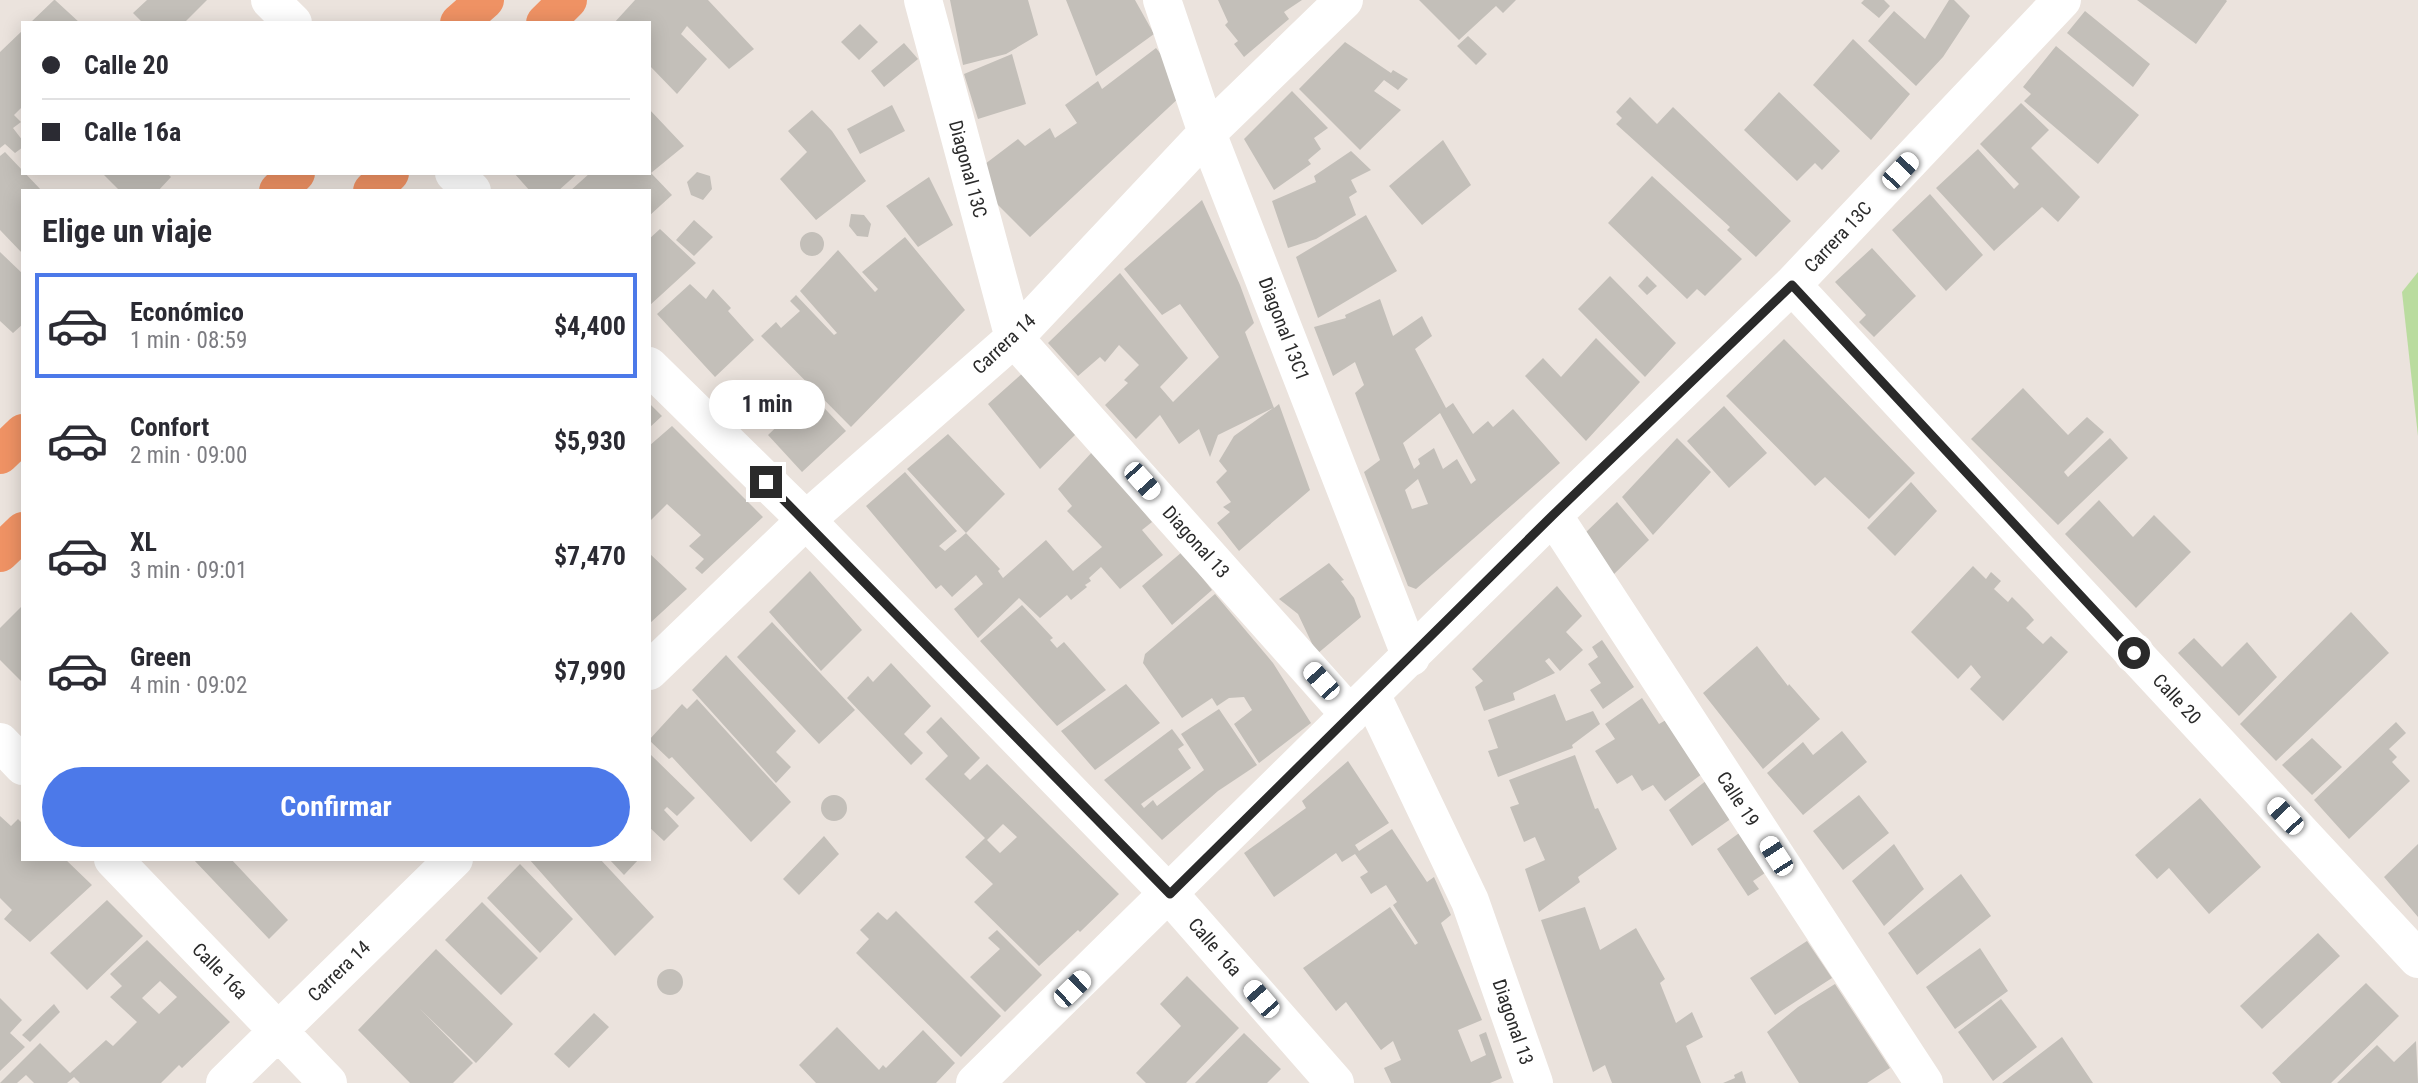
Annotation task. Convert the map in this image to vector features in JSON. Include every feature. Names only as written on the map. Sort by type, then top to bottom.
[{"type":"highway","points":[[461,21],[485,0]]},
{"type":"highway","points":[[547,21],[568,0]]},
{"type":"highway","points":[[280,189],[294,175]]},
{"type":"highway","points":[[375,189],[388,175]]},
{"type":"highway","points":[[0,455],[21,435]]},
{"type":"highway","points":[[0,553],[21,533]]},
{"type":"street","points":[[270,0],[291,21]]},
{"type":"street","name":"Diagonal 13C","points":[[923,0],[1014,338]]},
{"type":"street","name":"Diagonal 13C1","points":[[1162,0],[1207,133],[1411,657]]},
{"type":"street","name":"Carrera 14","points":[[651,669],[806,520],[1014,338],[1207,133],[1344,0]]},
{"type":"street","name":"Carrera 13C","points":[[975,1083],[1553,515],[1792,285],[2062,0]]},
{"type":"street","points":[[456,175],[470,189]]},
{"type":"street","name":"Calle 20","points":[[1792,285],[2418,959]]},
{"type":"street","name":"Diagonal 13","points":[[1014,338],[1360,705],[1470,901],[1534,1083]]},
{"type":"street","name":"Calle 16a","points":[[651,368],[806,520],[1170,894],[1335,1083]]},
{"type":"street","name":"Calle 19","points":[[1553,515],[1924,1083]]},
{"type":"street","points":[[0,742],[21,764]]},
{"type":"street","name":"Calle 16a","points":[[115,861],[328,1083]]},
{"type":"street","name":"Carrera 14","points":[[225,1083],[452,861]]},
{"type":"green space","points":[[2418,272],[2418,436],[2402,292]]},
{"type":"building","points":[[55,0],[78,21],[32,21]]},
{"type":"building","points":[[147,0],[207,0],[186,21],[141,21],[133,13]]},
{"type":"building","points":[[635,0],[708,0],[754,49],[729,69],[687,26],[681,34],[707,59],[677,94],[651,67],[651,21],[616,21]]},
{"type":"building","points":[[950,0],[1028,0],[1038,35],[1006,54],[963,65]]},
{"type":"building","points":[[1066,0],[1135,0],[1154,34],[1096,76]]},
{"type":"building","points":[[1218,0],[1302,0],[1284,12],[1289,19],[1244,57],[1234,44],[1238,41],[1225,25],[1228,22]]},
{"type":"building","points":[[1419,0],[1516,0],[1503,13],[1496,6],[1459,40]]},
{"type":"building","points":[[1864,0],[1884,0],[1890,6],[1879,18],[1861,3]]},
{"type":"building","points":[[1949,0],[1954,0],[1970,16],[1943,57],[1916,86],[1868,41],[1894,11],[1925,39]]},
{"type":"building","points":[[2137,0],[2226,0],[2227,1],[2196,44]]},
{"type":"building","points":[[2085,11],[2150,64],[2133,87],[2067,33]]},
{"type":"building","points":[[860,24],[878,42],[859,60],[841,42]]},
{"type":"building","points":[[21,32],[21,108],[14,115],[21,122],[13,128],[21,138],[21,148],[15,153],[5,144],[0,148],[0,52]]},
{"type":"building","points":[[1468,36],[1487,54],[1476,65],[1457,46]]},
{"type":"building","points":[[1853,39],[1910,94],[1871,140],[1813,85]]},
{"type":"building","points":[[1345,42],[1391,73],[1393,70],[1408,79],[1398,90],[1384,80],[1374,91],[1401,110],[1360,150],[1299,89]]},
{"type":"building","points":[[904,43],[918,59],[884,87],[871,71]]},
{"type":"building","points":[[2056,46],[2139,115],[2098,164],[2024,101],[2031,94],[2023,87]]},
{"type":"building","points":[[1156,48],[1171,67],[1182,95],[1030,237],[990,197],[985,164],[1018,139],[1025,146],[1050,128],[1055,138],[1077,123],[1065,105],[1098,81],[1102,89]]},
{"type":"building","points":[[1012,54],[1026,104],[978,119],[964,74]]},
{"type":"building","points":[[1292,91],[1328,128],[1314,138],[1321,149],[1308,160],[1311,164],[1274,190],[1244,139]]},
{"type":"building","points":[[1779,92],[1840,151],[1822,170],[1815,163],[1797,181],[1744,130]]},
{"type":"building","points":[[1630,97],[1657,124],[1673,107],[1791,221],[1756,257],[1727,230],[1730,227],[1616,124],[1622,118],[1616,112]]},
{"type":"building","points":[[2021,103],[2049,130],[2031,148],[2080,197],[2058,222],[2042,207],[1994,251],[1936,188],[1978,149],[2014,189],[2019,184],[1980,144]]},
{"type":"building","points":[[892,105],[905,131],[860,154],[847,129]]},
{"type":"building","points":[[812,110],[832,131],[866,181],[816,220],[780,179],[807,152],[788,131]]},
{"type":"building","points":[[651,111],[684,146],[651,173]]},
{"type":"building","points":[[1443,140],[1471,185],[1422,225],[1389,186]]},
{"type":"building","points":[[1351,151],[1371,170],[1351,180],[1357,192],[1349,197],[1356,215],[1316,239],[1288,248],[1272,201],[1316,182],[1314,176]]},
{"type":"building","points":[[5,152],[21,169],[21,175],[27,175],[40,189],[21,189],[21,252],[0,230],[0,156]]},
{"type":"building","points":[[697,172],[710,176],[712,189],[703,200],[691,195],[687,182]]},
{"type":"building","points":[[651,173],[672,195],[651,214],[651,189],[572,189],[588,175]]},
{"type":"building","points":[[104,175],[171,177],[160,189],[118,189]]},
{"type":"building","points":[[516,175],[576,175],[560,189],[528,189]]},
{"type":"building","points":[[1652,176],[1742,259],[1705,296],[1697,289],[1687,299],[1608,223]]},
{"type":"building","points":[[929,177],[953,225],[918,247],[886,206]]},
{"type":"building","points":[[1930,194],[1983,255],[1946,291],[1892,230]]},
{"type":"building","points":[[1202,200],[1240,285],[1254,323],[1245,332],[1274,408],[1279,404],[1310,490],[1239,551],[1217,523],[1230,512],[1223,507],[1231,502],[1216,482],[1227,471],[1219,461],[1234,436],[1273,408],[1218,435],[1210,457],[1199,429],[1179,444],[1160,415],[1136,439],[1105,405],[1128,383],[1124,380],[1139,365],[1119,345],[1105,362],[1100,357],[1078,376],[1048,343],[1120,273],[1188,358],[1160,387],[1173,402],[1219,357],[1180,304],[1162,315],[1124,269]]},
{"type":"building","points":[[851,214],[864,215],[871,224],[868,237],[857,236],[849,226]]},
{"type":"building","points":[[1366,215],[1397,271],[1318,318],[1296,257]]},
{"type":"building","points":[[694,220],[713,237],[694,256],[676,240]]},
{"type":"building","points":[[660,229],[696,263],[651,304],[651,237]]},
{"type":"building","points":[[812,232],[820,236],[824,244],[820,252],[812,256],[804,252],[800,244],[804,236]]},
{"type":"building","points":[[905,237],[965,310],[851,427],[761,336],[776,322],[781,328],[800,311],[790,301],[796,295],[834,335],[837,333],[800,291],[838,250],[875,292],[878,289],[862,272]]},
{"type":"building","points":[[1872,248],[1916,296],[1874,337],[1859,322],[1866,315],[1835,282]]},
{"type":"building","points":[[0,252],[21,272],[21,326],[13,333],[0,321]]},
{"type":"building","points":[[1610,276],[1676,343],[1645,377],[1578,309]]},
{"type":"building","points":[[1647,276],[1657,286],[1647,295],[1638,286]]},
{"type":"building","points":[[690,284],[706,299],[713,289],[731,308],[728,311],[754,340],[715,377],[657,314]]},
{"type":"building","points":[[1380,299],[1393,336],[1422,316],[1432,336],[1415,349],[1446,408],[1453,403],[1473,434],[1488,421],[1493,427],[1513,409],[1560,463],[1416,589],[1408,586],[1364,472],[1380,460],[1355,393],[1364,385],[1355,362],[1333,376],[1314,327],[1346,318],[1345,315]],"holes":[[[1440,413],[1476,480],[1471,484],[1457,459],[1443,469],[1434,448],[1418,459],[1420,464],[1414,469],[1403,443]],[[1418,479],[1428,504],[1412,509],[1405,490]]]},
{"type":"building","points":[[1596,338],[1640,382],[1586,441],[1525,376],[1543,358],[1561,377]]},
{"type":"building","points":[[1784,339],[1915,473],[1869,519],[1825,477],[1815,486],[1726,396]]},
{"type":"building","points":[[1024,372],[1076,434],[1040,469],[988,404]]},
{"type":"building","points":[[2023,388],[2068,435],[2087,417],[2104,432],[2064,472],[2068,477],[2110,438],[2128,458],[2058,525],[1971,439]]},
{"type":"building","points":[[811,394],[846,431],[802,472],[768,435]]},
{"type":"building","points":[[651,405],[662,416],[651,426]]},
{"type":"building","points":[[1724,406],[1767,453],[1729,488],[1687,441]]},
{"type":"building","points":[[672,426],[763,517],[702,574],[695,568],[704,559],[689,546],[701,535],[667,504],[651,520],[651,444]]},
{"type":"building","points":[[948,434],[1005,494],[966,533],[907,469]]},
{"type":"building","points":[[1677,438],[1711,472],[1653,535],[1622,497]]},
{"type":"building","points":[[1093,451],[1152,522],[1142,530],[1163,555],[1120,589],[1101,567],[1089,578],[1091,581],[1085,585],[1087,587],[1071,600],[1067,595],[1040,618],[1019,598],[978,638],[954,609],[983,584],[976,575],[952,597],[941,585],[936,589],[866,506],[905,472],[957,531],[939,546],[945,551],[966,533],[1000,569],[998,571],[1003,578],[1046,540],[1073,571],[1102,547],[1067,511],[1072,506],[1058,489]]},
{"type":"building","points":[[1911,482],[1937,511],[1895,556],[1867,528]]},
{"type":"building","points":[[2099,500],[2133,537],[2154,515],[2191,552],[2136,608],[2065,534]]},
{"type":"building","points":[[1617,502],[1649,540],[1612,576],[1582,536]]},
{"type":"building","points":[[1182,552],[1212,590],[1172,625],[1142,586]]},
{"type":"building","points":[[651,555],[687,589],[651,622]]},
{"type":"building","points":[[1329,563],[1344,580],[1341,581],[1354,598],[1361,617],[1317,654],[1298,614],[1279,599]]},
{"type":"building","points":[[1973,566],[1986,579],[1991,572],[2001,581],[1994,589],[2008,602],[2012,597],[2029,614],[2034,620],[2026,628],[2043,644],[2051,636],[2068,652],[2003,721],[1970,689],[1981,677],[1971,665],[1958,679],[1911,632]]},
{"type":"building","points":[[810,571],[862,630],[821,671],[769,612]]},
{"type":"building","points":[[1557,586],[1582,616],[1566,632],[1583,650],[1560,671],[1549,658],[1545,661],[1555,673],[1513,693],[1515,700],[1484,711],[1475,687],[1483,681],[1472,669]]},
{"type":"building","points":[[1215,594],[1273,663],[1311,723],[1259,763],[1234,724],[1252,710],[1244,697],[1229,698],[1217,706],[1212,698],[1182,718],[1143,663],[1145,654]]},
{"type":"building","points":[[1022,605],[1053,638],[1050,640],[1057,648],[1064,642],[1106,690],[1057,726],[980,641]]},
{"type":"building","points":[[21,607],[21,681],[0,660],[0,628]]},
{"type":"building","points":[[2351,612],[2389,653],[2276,761],[2240,724]]},
{"type":"building","points":[[772,622],[855,710],[819,744],[737,657]]},
{"type":"building","points":[[2194,638],[2222,667],[2247,642],[2277,677],[2239,716],[2178,653]]},
{"type":"building","points":[[1602,640],[1634,687],[1603,709],[1590,690],[1601,683],[1588,664],[1598,657],[1592,647]]},
{"type":"building","points":[[1757,646],[1788,686],[1789,684],[1820,719],[1763,769],[1703,693]]},
{"type":"building","points":[[726,655],[796,731],[776,752],[791,767],[776,783],[692,690]]},
{"type":"building","points":[[891,663],[931,706],[904,734],[923,753],[911,765],[847,698],[868,676],[873,682]]},
{"type":"building","points":[[1126,684],[1160,723],[1095,770],[1061,731]]},
{"type":"building","points":[[1555,694],[1566,721],[1593,711],[1600,724],[1572,745],[1573,748],[1498,777],[1488,751],[1498,748],[1488,720]]},
{"type":"building","points":[[1642,698],[1659,724],[1666,720],[1702,774],[1665,801],[1653,785],[1642,791],[1632,775],[1617,784],[1595,751],[1615,739],[1605,724]]},
{"type":"building","points":[[697,699],[791,802],[751,842],[672,757],[669,759],[651,742],[651,738],[682,704],[687,709]]},
{"type":"building","points":[[1219,709],[1257,765],[1218,791],[1162,840],[1104,780],[1172,729],[1184,745],[1178,749],[1191,768],[1141,804],[1144,808],[1153,800],[1157,806],[1204,770],[1181,734]]},
{"type":"building","points":[[941,717],[980,758],[964,774],[970,780],[987,764],[1119,894],[1080,932],[1078,930],[1039,966],[974,902],[993,884],[965,857],[985,838],[925,779],[948,756],[926,732]],"holes":[[[1003,824],[1017,837],[1000,853],[987,840]]]},
{"type":"building","points":[[2396,722],[2406,733],[2389,749],[2397,757],[2392,762],[2410,781],[2349,839],[2314,800]]},
{"type":"building","points":[[1842,731],[1867,762],[1803,815],[1767,773],[1803,742],[1813,755]]},
{"type":"building","points":[[2312,738],[2342,767],[2312,795],[2282,765]]},
{"type":"building","points":[[651,755],[695,798],[677,816],[667,807],[664,810],[679,826],[664,841],[651,829]]},
{"type":"building","points":[[1575,755],[1595,809],[1598,808],[1617,849],[1578,877],[1580,882],[1539,912],[1525,869],[1545,860],[1535,837],[1524,842],[1510,807],[1519,804],[1509,780]]},
{"type":"building","points":[[1348,761],[1389,823],[1355,845],[1359,851],[1392,829],[1427,882],[1434,877],[1451,915],[1441,923],[1482,1020],[1458,1030],[1471,1062],[1486,1055],[1479,1035],[1486,1032],[1502,1078],[1490,1083],[1391,1083],[1384,1068],[1401,1060],[1393,1041],[1381,1050],[1346,1002],[1336,1011],[1303,968],[1390,907],[1415,945],[1418,943],[1393,905],[1397,902],[1386,885],[1371,894],[1360,877],[1368,872],[1355,854],[1342,862],[1336,853],[1274,897],[1244,853],[1306,808],[1302,801]]},
{"type":"building","points":[[1707,780],[1732,818],[1692,846],[1669,810]]},
{"type":"building","points":[[834,795],[843,799],[847,808],[843,817],[834,821],[825,817],[821,808],[825,799]]},
{"type":"building","points":[[1859,795],[1889,833],[1843,870],[1813,831]]},
{"type":"building","points":[[2200,798],[2261,867],[2209,914],[2169,868],[2157,879],[2135,855]]},
{"type":"building","points":[[0,816],[11,826],[18,819],[21,822],[21,861],[67,861],[92,885],[30,942],[4,919],[12,910],[0,898]]},
{"type":"building","points":[[1742,831],[1768,871],[1753,881],[1759,889],[1748,896],[1717,849]]},
{"type":"building","points":[[824,836],[839,854],[799,895],[783,879]]},
{"type":"building","points":[[1894,844],[1924,889],[1884,926],[1852,881]]},
{"type":"building","points":[[2418,844],[2418,917],[2384,877]]},
{"type":"building","points":[[195,861],[233,861],[288,920],[269,939]]},
{"type":"building","points":[[531,861],[602,861],[654,917],[615,956]]},
{"type":"building","points":[[611,861],[637,861],[624,875]]},
{"type":"building","points":[[520,864],[573,919],[540,953],[487,898]]},
{"type":"building","points":[[1961,874],[1991,916],[1917,975],[1888,933]]},
{"type":"building","points":[[107,900],[143,936],[87,990],[50,953]]},
{"type":"building","points":[[482,902],[538,958],[501,995],[445,940]]},
{"type":"building","points":[[1585,907],[1600,950],[1636,928],[1665,979],[1660,983],[1676,1023],[1692,1012],[1703,1037],[1686,1046],[1701,1083],[1612,1083],[1605,1065],[1593,1072],[1541,920]]},
{"type":"building","points":[[896,911],[1001,1016],[961,1057],[856,953],[869,939],[860,930],[878,912],[887,920]]},
{"type":"building","points":[[997,930],[1042,975],[1005,1012],[970,977],[1000,949],[988,938]]},
{"type":"building","points":[[2318,933],[2340,956],[2262,1029],[2240,1006]]},
{"type":"building","points":[[147,940],[230,1022],[182,1068],[179,1065],[161,1083],[80,1083],[74,1077],[67,1083],[34,1083],[26,1075],[17,1083],[0,1083],[40,1043],[70,1073],[106,1040],[113,1046],[137,1022],[110,997],[122,986],[110,974]],"holes":[[[160,981],[177,997],[159,1014],[142,998]]]},
{"type":"building","points":[[1807,941],[1832,978],[1775,1015],[1750,978]]},
{"type":"building","points":[[1980,948],[2008,991],[1955,1029],[1926,987]]},
{"type":"building","points":[[436,949],[513,1024],[476,1063],[420,1009],[473,1063],[453,1083],[410,1083],[358,1030]]},
{"type":"building","points":[[670,969],[679,973],[683,982],[679,991],[670,995],[661,991],[657,982],[661,973]]},
{"type":"building","points":[[1187,976],[1239,1028],[1186,1083],[1146,1083],[1136,1073],[1181,1026],[1160,1004]]},
{"type":"building","points":[[2366,983],[2399,1016],[2331,1083],[2281,1083],[2272,1073]]},
{"type":"building","points":[[1835,984],[1890,1068],[1867,1083],[1799,1083],[1767,1032],[1798,1007]]},
{"type":"building","points":[[0,998],[22,1020],[10,1033],[25,1047],[0,1071]]},
{"type":"building","points":[[2001,999],[2037,1047],[1993,1081],[1958,1032]]},
{"type":"building","points":[[54,1004],[60,1012],[30,1042],[22,1035]]},
{"type":"building","points":[[594,1013],[609,1027],[569,1068],[554,1054]]},
{"type":"building","points":[[837,1027],[879,1070],[883,1065],[886,1068],[923,1030],[955,1063],[936,1083],[816,1083],[799,1065]]},
{"type":"building","points":[[1244,1033],[1281,1069],[1267,1083],[1195,1083]]},
{"type":"building","points":[[2062,1037],[2093,1083],[2002,1083]]},
{"type":"building","points":[[2416,1041],[2418,1083],[2337,1083],[2377,1045],[2394,1062]]},
{"type":"building","points":[[1742,1071],[1746,1083],[1723,1083],[1735,1078],[1734,1075]]},
{"type":"route","points":[[766,482],[1170,894],[1553,515],[1792,285],[2134,653]]}]
